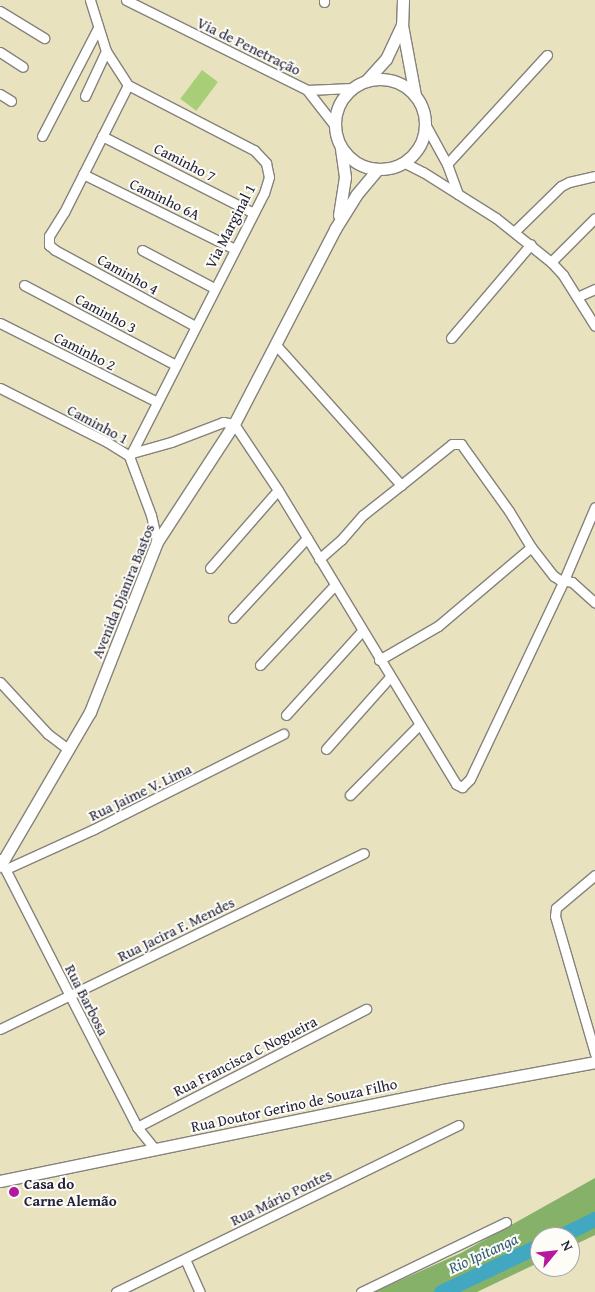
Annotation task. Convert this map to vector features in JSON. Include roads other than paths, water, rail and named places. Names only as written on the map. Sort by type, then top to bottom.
[{"type":"main road","points":[[403,0],[402,25],[415,95],[424,114],[425,124],[419,146],[403,162],[378,168],[356,162],[340,145],[335,126],[339,105],[352,88],[366,81],[379,78],[392,80],[405,86],[415,95]]},
{"type":"main road","points":[[366,81],[386,59],[402,25]]},
{"type":"main road","name":"Avenida Djanira Bastos","points":[[335,229],[344,189],[345,170],[340,145]]},
{"type":"main road","name":"Avenida Djanira Bastos","points":[[2,864],[69,750],[98,696],[157,542],[234,424],[335,229],[356,195],[378,168]]},
{"type":"main road","name":"Rua Doutor Gerino de Souza Filho","points":[[2,1181],[443,1090],[595,1062]]},
{"type":"street","name":"Via Marginal 1","points":[[90,0],[105,48],[128,85],[254,150],[262,158],[269,177],[254,213],[214,288],[131,455]]},
{"type":"street","name":"Via de Penetração","points":[[126,0],[307,90],[335,126]]},
{"type":"street","points":[[0,11],[44,38]]},
{"type":"street","points":[[42,136],[98,28]]},
{"type":"street","points":[[85,96],[105,48]]},
{"type":"street","points":[[0,52],[24,67]]},
{"type":"street","points":[[448,164],[547,55]]},
{"type":"street","points":[[82,174],[128,85]]},
{"type":"street","name":"Via de Penetração","points":[[307,90],[352,88]]},
{"type":"street","points":[[0,94],[11,101]]},
{"type":"street","points":[[425,124],[448,164],[458,194]]},
{"type":"street","name":"Caminho 7","points":[[102,136],[254,213]]},
{"type":"street","points":[[403,162],[458,194],[515,231],[531,244],[551,262],[577,297],[595,326]]},
{"type":"street","name":"Caminho 4","points":[[82,174],[72,198],[49,236],[49,245],[195,326]]},
{"type":"street","name":"Caminho 6A","points":[[82,174],[235,249]]},
{"type":"street","points":[[515,231],[561,186],[569,182],[595,176]]},
{"type":"street","points":[[551,262],[595,218]]},
{"type":"street","points":[[451,338],[531,244]]},
{"type":"street","points":[[142,250],[214,288]]},
{"type":"street","name":"Caminho 3","points":[[24,285],[176,365]]},
{"type":"street","points":[[577,297],[594,291]]},
{"type":"street","name":"Caminho 2","points":[[0,323],[157,402]]},
{"type":"street","points":[[276,345],[401,485]]},
{"type":"street","name":"Caminho 1","points":[[0,388],[131,455],[151,515],[157,542]]},
{"type":"street","points":[[131,455],[223,422],[234,424],[278,490],[334,586],[456,784],[462,787],[465,785],[564,580],[595,507]]},
{"type":"street","points":[[319,559],[341,540],[363,515],[452,444],[461,444],[554,576],[572,582],[595,603]]},
{"type":"street","points":[[210,568],[278,490]]},
{"type":"street","points":[[233,618],[307,538]]},
{"type":"street","points":[[379,660],[438,626],[532,547]]},
{"type":"street","points":[[260,665],[334,586]]},
{"type":"street","points":[[286,715],[362,631]]},
{"type":"street","points":[[326,749],[390,677]]},
{"type":"street","points":[[0,682],[48,734],[69,750]]},
{"type":"street","points":[[350,795],[419,725]]},
{"type":"street","name":"Rua Jaime V. Lima","points":[[2,864],[94,830],[283,734]]},
{"type":"street","name":"Rua Jacira F. Mendes","points":[[0,1029],[364,853]]},
{"type":"street","name":"Rua Barbosa","points":[[2,864],[137,1127],[155,1149]]},
{"type":"street","points":[[595,875],[556,908],[555,916],[595,1054]]},
{"type":"street","name":"Rua Francisca C Nogueira","points":[[137,1127],[366,1009]]},
{"type":"street","name":"Rua Mário Pontes","points":[[116,1292],[458,1126]]},
{"type":"street","points":[[361,1292],[506,1222]]},
{"type":"street","points":[[185,1259],[200,1292]]},
{"type":"waterway","name":"Rio Ipitanga","points":[[579,1227],[595,1219]]},
{"type":"waterway","name":"Rio Ipitanga","points":[[441,1292],[530,1250]]},
{"type":"place","name":"Casa do Carne Alemão","points":[[14,1192]]}]
